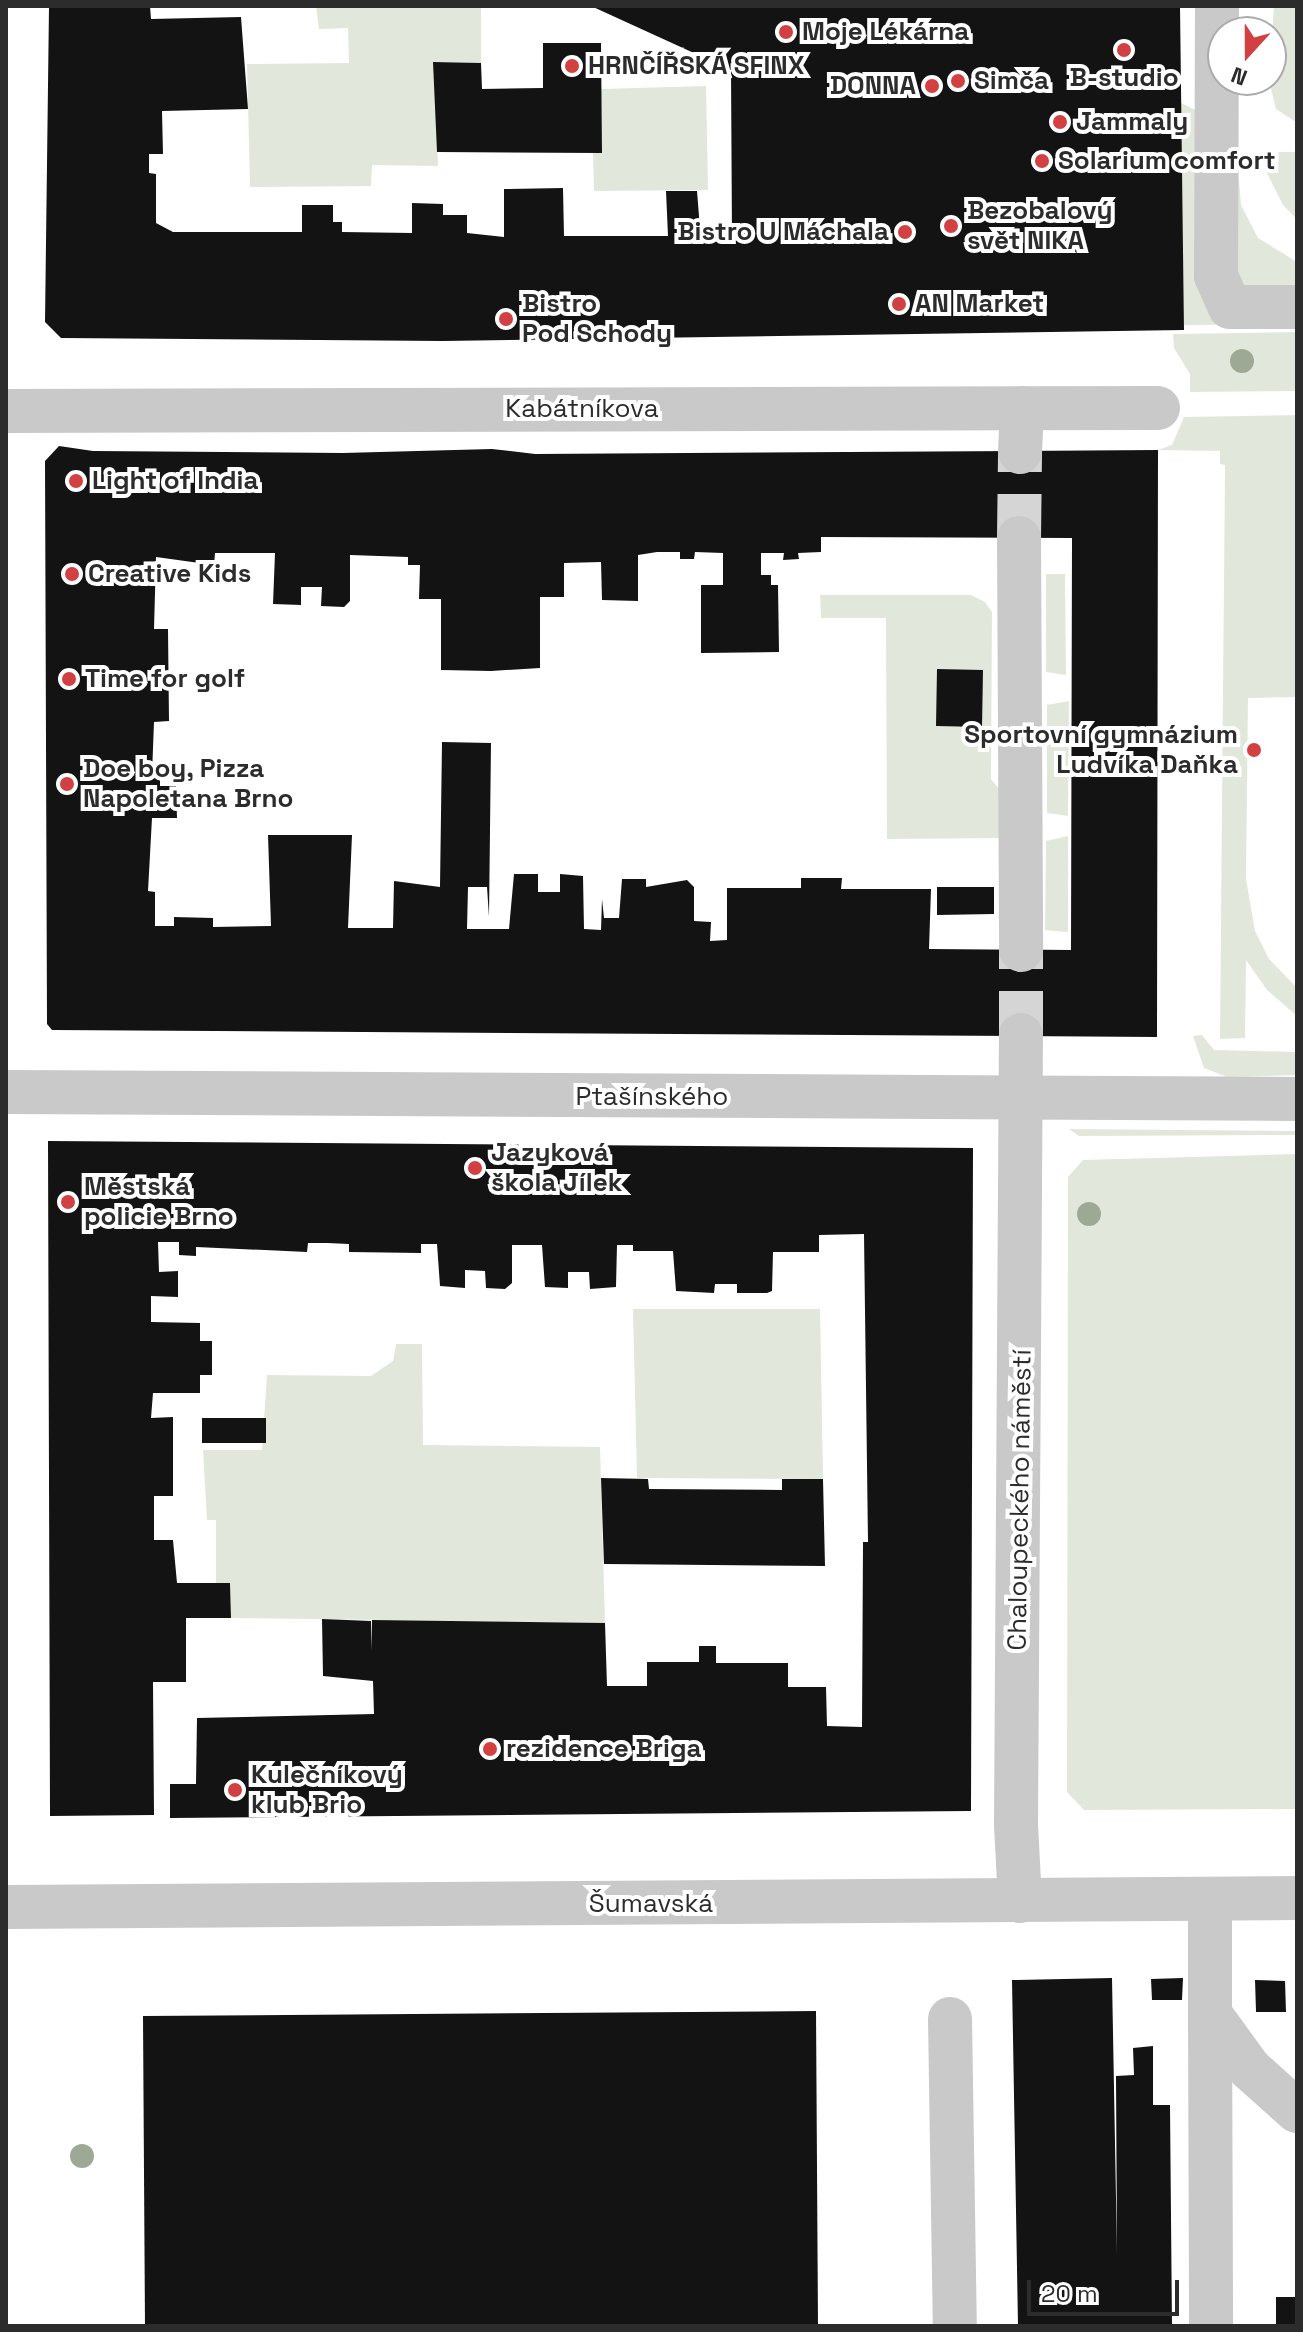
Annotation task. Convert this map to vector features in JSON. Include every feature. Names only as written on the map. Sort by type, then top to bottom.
[{"type":"street","points":[[1217,6],[1216,276],[1230,307],[1297,307]]},
{"type":"street","points":[[1020,452],[1022,408]]},
{"type":"street","name":"Kabátníkova","points":[[6,411],[1158,408]]},
{"type":"street","points":[[1019,538],[1021,950]]},
{"type":"street","name":"Chaloupeckého náměstí","points":[[1020,1901],[1016,1824],[1021,1035]]},
{"type":"street","name":"Ptašínského","points":[[6,1092],[1297,1099]]},
{"type":"street","name":"Šumavská","points":[[6,1907],[1297,1898]]},
{"type":"street","points":[[1210,1899],[1211,2326]]},
{"type":"street","points":[[1210,2014],[1250,2069],[1297,2111]]},
{"type":"street","points":[[950,2019],[955,2326]]},
{"type":"shaded area","points":[[316,6],[481,6],[481,63],[434,62],[438,166],[372,165],[371,186],[250,187],[247,64],[349,63],[348,28],[319,29]]},
{"type":"shaded area","points":[[1274,6],[1297,6],[1297,123],[1276,109],[1273,96],[1287,96],[1287,16],[1273,16]]},
{"type":"shaded area","points":[[706,86],[708,190],[594,191],[593,153],[602,152],[601,89]]},
{"type":"shaded area","points":[[1181,103],[1235,129],[1241,205],[1258,238],[1297,262],[1297,324],[1184,325]]},
{"type":"shaded area","points":[[1273,152],[1297,152],[1297,219],[1283,205],[1266,171]]},
{"type":"shaded area","points":[[1297,332],[1297,391],[1190,392],[1190,374],[1174,348],[1173,334]]},
{"type":"shaded area","points":[[1297,415],[1297,697],[1248,698],[1246,879],[1255,931],[1269,959],[1297,988],[1297,1016],[1267,990],[1246,960],[1245,1038],[1220,1039],[1225,465],[1220,464],[1220,451],[1158,450],[1172,445],[1184,417]]},
{"type":"shaded area","points":[[1046,574],[1065,574],[1066,675],[1046,672]]},
{"type":"shaded area","points":[[820,595],[971,595],[985,602],[992,612],[991,779],[1008,800],[1008,838],[887,839],[886,618],[821,618]]},
{"type":"shaded area","points":[[1069,701],[1068,816],[1047,813],[1047,705]]},
{"type":"shaded area","points":[[1068,836],[1068,932],[1045,930],[1046,841]]},
{"type":"shaded area","points":[[1202,1035],[1214,1050],[1297,1052],[1297,1075],[1227,1077],[1204,1068],[1193,1036]]},
{"type":"shaded area","points":[[1069,1129],[1297,1131],[1297,1135],[1079,1136]]},
{"type":"shaded area","points":[[1297,1154],[1297,1809],[1084,1810],[1067,1792],[1068,1177],[1083,1160]]},
{"type":"shaded area","points":[[633,1309],[820,1309],[823,1479],[637,1478]]},
{"type":"shaded area","points":[[396,1344],[422,1344],[423,1445],[600,1447],[605,1623],[231,1618],[230,1583],[216,1583],[216,1520],[207,1520],[203,1450],[262,1450],[267,1375],[371,1376],[393,1361]]},
{"type":"building","points":[[49,6],[150,6],[151,19],[241,17],[248,109],[162,111],[163,154],[149,154],[149,173],[156,174],[156,223],[173,232],[302,232],[302,205],[333,205],[333,222],[342,222],[342,232],[412,233],[412,203],[443,204],[443,215],[467,215],[467,233],[504,237],[504,189],[563,188],[564,236],[668,236],[666,191],[697,191],[701,241],[720,241],[732,240],[731,70],[591,6],[1180,6],[1184,330],[443,341],[61,338],[45,322]]},
{"type":"building","points":[[543,43],[601,43],[602,153],[437,152],[433,62],[481,63],[482,89],[543,88]]},
{"type":"building","points":[[59,446],[93,451],[343,453],[492,449],[535,454],[1158,450],[1157,1037],[52,1030],[47,1024],[45,461]],"holes":[[[821,537],[1072,538],[1071,950],[929,949],[931,889],[841,889],[842,878],[801,878],[801,888],[727,888],[727,940],[710,941],[711,922],[694,921],[694,887],[687,880],[646,887],[646,879],[622,879],[619,918],[604,918],[602,899],[601,930],[584,929],[583,876],[560,874],[560,892],[538,892],[538,874],[514,874],[509,929],[467,929],[468,887],[487,887],[489,917],[491,743],[442,742],[440,887],[394,881],[393,928],[348,928],[352,835],[268,835],[271,926],[213,927],[213,918],[174,917],[174,926],[155,926],[155,892],[148,891],[152,818],[177,818],[176,786],[160,786],[160,775],[152,775],[154,722],[169,721],[168,629],[154,629],[156,557],[214,565],[215,553],[275,553],[273,604],[301,605],[301,587],[322,587],[321,606],[344,607],[350,601],[350,555],[408,557],[408,565],[420,565],[419,599],[441,599],[441,670],[491,671],[540,668],[540,597],[564,597],[564,563],[601,562],[602,600],[638,601],[638,555],[680,552],[680,559],[694,559],[695,552],[723,553],[723,585],[701,585],[701,653],[779,652],[778,585],[771,585],[771,575],[761,575],[761,553],[784,553],[783,560],[799,559],[798,553],[821,552]]]},
{"type":"building","points":[[937,669],[983,670],[982,727],[936,726]]},
{"type":"building","points":[[937,887],[994,887],[994,914],[937,915]]},
{"type":"building","points":[[48,1141],[973,1148],[971,1811],[170,1818],[170,1784],[196,1784],[197,1718],[374,1714],[373,1681],[323,1676],[322,1619],[371,1621],[372,1651],[372,1620],[605,1623],[607,1686],[647,1686],[647,1662],[699,1662],[699,1646],[716,1646],[716,1663],[788,1663],[788,1687],[826,1687],[827,1726],[862,1727],[863,1542],[868,1542],[864,1234],[819,1235],[819,1252],[773,1252],[772,1291],[767,1293],[737,1293],[737,1284],[715,1284],[714,1293],[676,1291],[673,1251],[633,1251],[633,1245],[617,1245],[616,1287],[590,1289],[589,1272],[568,1272],[568,1288],[545,1287],[542,1245],[512,1245],[512,1283],[505,1289],[486,1288],[485,1271],[465,1270],[465,1288],[440,1286],[437,1244],[421,1244],[421,1253],[349,1252],[349,1244],[327,1243],[308,1243],[307,1252],[196,1247],[196,1256],[179,1255],[179,1242],[158,1242],[159,1272],[178,1271],[178,1297],[151,1296],[151,1322],[200,1323],[200,1341],[212,1341],[212,1375],[200,1375],[200,1393],[153,1393],[151,1418],[173,1417],[173,1496],[154,1496],[154,1540],[173,1540],[177,1583],[230,1583],[231,1618],[186,1618],[186,1682],[153,1682],[154,1815],[50,1816]]},
{"type":"building","points":[[202,1418],[266,1418],[266,1443],[202,1443]]},
{"type":"building","points":[[601,1478],[648,1479],[649,1489],[782,1490],[782,1479],[823,1479],[825,1566],[604,1564]]},
{"type":"building","points":[[1112,1978],[1117,2253],[1116,2076],[1134,2075],[1133,2048],[1153,2046],[1153,2105],[1170,2105],[1172,2326],[1018,2326],[1012,1980]]},
{"type":"building","points":[[1183,1978],[1182,2000],[1152,2000],[1151,1979]]},
{"type":"building","points":[[1255,1980],[1285,1981],[1286,2012],[1256,2012]]},
{"type":"building","points":[[816,2011],[818,2326],[145,2326],[143,2016]]},
{"type":"building","points":[[1276,2297],[1297,2297],[1297,2326],[1276,2326]]},
{"type":"tunnel","points":[[1019,538],[1020,452]]},
{"type":"tunnel","points":[[1021,950],[1021,1035]]},
{"type":"place","name":"Moje Lékárna","points":[[786,32]]},
{"type":"place","name":"B-studio","points":[[1124,50]]},
{"type":"place","name":"HRNČÍŘSKÁ SFINX","points":[[572,66]]},
{"type":"place","name":"Simča","points":[[958,81]]},
{"type":"place","name":"DONNA","points":[[932,86]]},
{"type":"place","name":"Jammaly","points":[[1060,122]]},
{"type":"place","name":"Solarium comfort","points":[[1042,161]]},
{"type":"place","name":"Bezobalový svět NIKA","points":[[951,226]]},
{"type":"place","name":"Bistro U Máchala","points":[[905,232]]},
{"type":"place","name":"AN Market","points":[[899,304]]},
{"type":"place","name":"Bistro Pod Schody","points":[[506,319]]},
{"type":"place","name":"Light of India","points":[[76,481]]},
{"type":"place","name":"Creative Kids","points":[[72,574]]},
{"type":"place","name":"Time for golf","points":[[69,679]]},
{"type":"place","name":"Sportovní gymnázium Ludvíka Daňka","points":[[1254,750]]},
{"type":"place","name":"Doe boy, Pizza Napoletana Brno","points":[[67,784]]},
{"type":"place","name":"Jazyková škola Jílek","points":[[475,1168]]},
{"type":"place","name":"Městská policie Brno","points":[[68,1202]]},
{"type":"place","name":"rezidence Briga","points":[[490,1749]]},
{"type":"place","name":"Kulečníkový klub Brio","points":[[235,1790]]}]
